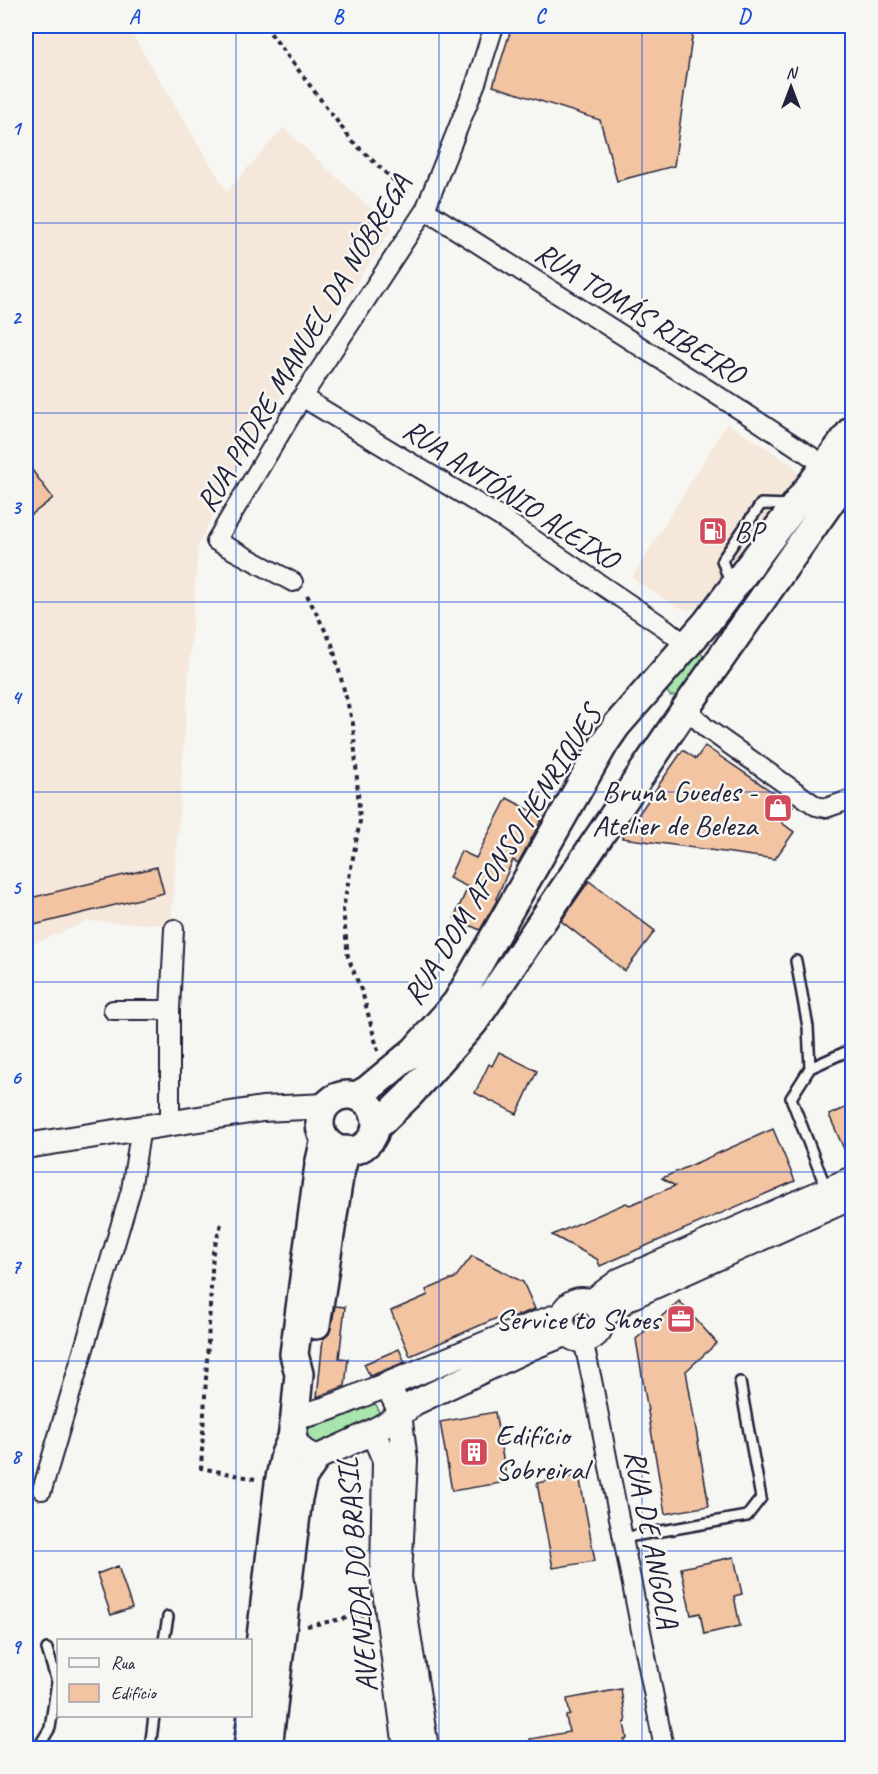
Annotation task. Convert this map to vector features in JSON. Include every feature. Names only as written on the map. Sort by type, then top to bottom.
[{"type":"main road","name":"RUA DOM AFONSO HENRIQUES","points":[[336,1144],[354,1150],[362,1147],[373,1135],[376,1127],[410,1094],[474,1022],[683,713],[732,645],[841,472],[852,430]]},
{"type":"main road","name":"RUA DOM AFONSO HENRIQUES","points":[[326,1107],[339,1096],[356,1096],[367,1090],[415,1050],[457,1002],[598,754],[617,725],[707,622],[795,505],[841,472]]},
{"type":"main road","points":[[707,622],[720,625],[726,630],[732,645]]},
{"type":"main road","points":[[646,693],[649,704],[656,713],[667,717],[683,713]]},
{"type":"main road","points":[[356,1096],[369,1105],[376,1119],[376,1127]]},
{"type":"main road","points":[[252,1715],[279,1483],[294,1427],[300,1374],[310,1358],[339,1177],[336,1144],[322,1131],[320,1122],[326,1107]]},
{"type":"main road","points":[[268,1749],[297,1498],[303,1478],[316,1458]]},
{"type":"main road","points":[[248,1749],[252,1717]]},
{"type":"street","name":"RUA PADRE MANUEL DA NÓBREGA","points":[[293,582],[216,541],[302,397],[425,210],[476,83],[494,26]]},
{"type":"street","name":"RUA TOMÁS RIBEIRO","points":[[425,210],[841,472]]},
{"type":"street","name":"RUA ANTÓNIO ALEIXO","points":[[302,397],[502,518],[665,627],[686,645]]},
{"type":"street","points":[[683,713],[816,806],[826,808],[852,799]]},
{"type":"street","points":[[170,1123],[170,1010],[174,929]]},
{"type":"street","points":[[113,1010],[170,1010]]},
{"type":"street","points":[[26,1146],[262,1109],[326,1107]]},
{"type":"street","points":[[42,1490],[131,1190],[141,1127]]},
{"type":"street","name":"AVENIDA DO BRASIL","points":[[596,1310],[621,1280],[852,1179]]},
{"type":"street","name":"AVENIDA DO BRASIL","points":[[596,1310],[630,1297],[852,1197]]},
{"type":"street","name":"AVENIDA DO BRASIL","points":[[571,1330],[414,1403],[399,1417],[373,1432],[316,1458],[303,1451],[294,1427],[311,1415],[522,1328],[571,1330],[594,1337],[602,1322],[596,1310],[584,1300],[570,1304],[571,1330]]},
{"type":"street","name":"RUA DE ANGOLA","points":[[571,1330],[592,1380],[664,1749]]},
{"type":"street","name":"AVENIDA DO BRASIL","points":[[383,1387],[392,1394],[398,1406],[405,1460],[399,1576],[426,1749]]},
{"type":"street","name":"AVENIDA DO BRASIL","points":[[373,1432],[385,1460],[383,1576],[406,1749]]},
{"type":"lane","points":[[796,961],[808,1027],[810,1068]]},
{"type":"lane","points":[[827,1190],[791,1098],[810,1068],[852,1048]]},
{"type":"lane","points":[[622,1538],[747,1516],[761,1498],[740,1382]]},
{"type":"lane","points":[[164,1639],[168,1617]]},
{"type":"lane","points":[[38,1749],[50,1728],[57,1682],[46,1649]]},
{"type":"lane","points":[[150,1749],[154,1717]]},
{"type":"path","points":[[265,26],[352,141],[425,210]]},
{"type":"path","points":[[293,582],[303,588],[332,644],[353,724],[360,821],[343,909],[348,957],[363,995],[385,1074]]},
{"type":"path","points":[[221,1224],[213,1252],[201,1468],[266,1481]]},
{"type":"path","points":[[321,1623],[370,1613]]},
{"type":"shaded area","points":[[26,26],[127,26],[227,192],[283,128],[392,228],[240,459],[198,546],[171,925],[88,921],[26,947]]},
{"type":"shaded area","name":"BP","points":[[727,423],[791,464],[799,473],[799,485],[702,607],[688,610],[675,606],[632,578]]},
{"type":"green space","points":[[699,652],[704,661],[683,695],[670,696],[665,688]]},
{"type":"green space","points":[[372,1402],[377,1406],[379,1412],[376,1418],[317,1443],[310,1441],[307,1437],[310,1426]]},
{"type":"building","points":[[512,26],[677,26],[693,30],[674,166],[617,181],[600,120],[493,86]]},
{"type":"building","points":[[26,462],[53,498],[26,519]]},
{"type":"building","points":[[705,746],[793,806],[782,823],[794,832],[775,859],[622,838],[683,750],[696,759]]},
{"type":"building","points":[[507,798],[543,817],[518,863],[513,860],[497,900],[480,930],[454,918],[468,887],[449,878],[461,851],[476,858]]},
{"type":"building","points":[[157,867],[164,893],[26,927],[26,899]]},
{"type":"building","points":[[589,881],[655,931],[625,971],[561,921]]},
{"type":"building","points":[[499,1052],[537,1071],[517,1114],[475,1093],[489,1064],[492,1066]]},
{"type":"building","points":[[852,1105],[852,1165],[851,1165],[829,1115]]},
{"type":"building","points":[[773,1129],[795,1181],[600,1266],[597,1259],[552,1235],[626,1203],[630,1205],[675,1186],[662,1178]]},
{"type":"building","points":[[472,1256],[523,1282],[535,1309],[508,1319],[506,1314],[410,1356],[391,1311],[428,1295],[426,1290],[455,1278]]},
{"type":"building","points":[[679,1301],[717,1343],[686,1371],[709,1506],[665,1514],[636,1339]]},
{"type":"building","points":[[335,1306],[345,1307],[339,1358],[348,1359],[345,1386],[317,1397],[323,1339],[329,1334]]},
{"type":"building","points":[[399,1349],[405,1362],[370,1376],[364,1364]]},
{"type":"building","name":"Edifício Sobreiral","points":[[495,1412],[507,1482],[452,1491],[440,1422]]},
{"type":"building","points":[[579,1475],[595,1561],[553,1568],[537,1483]]},
{"type":"building","points":[[734,1557],[742,1594],[734,1596],[740,1626],[704,1634],[700,1613],[691,1615],[681,1568]]},
{"type":"building","points":[[118,1566],[132,1608],[111,1615],[97,1574]]},
{"type":"building","points":[[621,1689],[626,1722],[624,1723],[627,1738],[624,1739],[626,1749],[531,1749],[530,1739],[569,1732],[566,1716],[570,1715],[567,1699]]},
{"type":"place","name":"BP","points":[[713,531]]},
{"type":"place","name":"Bruna Guedes - Atelier de Beleza","points":[[778,808]]},
{"type":"place","name":"Service to Shoes","points":[[681,1319]]},
{"type":"place","name":"Edifício Sobreiral","points":[[474,1452]]}]
